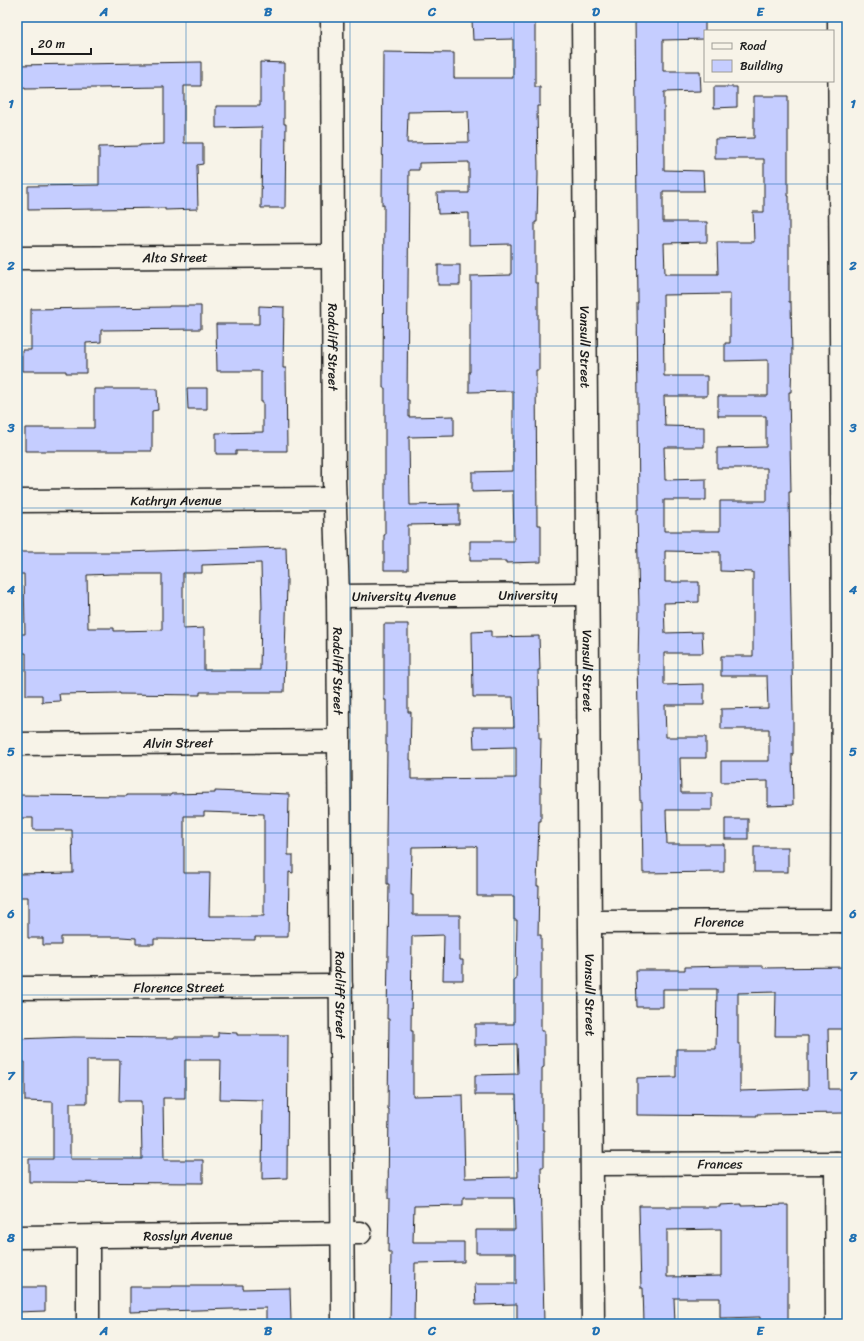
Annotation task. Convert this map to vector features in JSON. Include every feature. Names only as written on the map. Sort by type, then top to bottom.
[{"type":"street","name":"Radcliff Street","points":[[332,17],[334,480],[338,596],[341,986],[351,1232],[343,1324]]},
{"type":"street","name":"Vansull Street","points":[[583,17],[593,1164],[593,1324]]},
{"type":"street","points":[[839,17],[844,921]]},
{"type":"street","name":"Alta Street","points":[[17,258],[333,256]]},
{"type":"street","name":"Kathryn Avenue","points":[[17,501],[335,499]]},
{"type":"street","name":"University","points":[[469,595],[587,594]]},
{"type":"street","name":"University Avenue","points":[[338,596],[469,595]]},
{"type":"street","name":"Alvin Street","points":[[17,744],[339,741]]},
{"type":"street","name":"Florence","points":[[590,922],[844,921]]},
{"type":"street","name":"Florence Street","points":[[17,988],[341,986]]},
{"type":"street","points":[[837,1324],[841,1163]]},
{"type":"street","name":"Frances","points":[[593,1164],[841,1163]]},
{"type":"street","name":"Rosslyn Avenue","points":[[17,1237],[351,1232]]},
{"type":"street","points":[[88,1237],[88,1324]]},
{"type":"building","points":[[509,17],[535,17],[535,87],[540,87],[540,106],[537,106],[538,174],[537,222],[535,222],[535,283],[538,283],[539,333],[539,370],[536,370],[537,525],[541,525],[541,562],[506,563],[506,561],[470,561],[470,541],[514,541],[513,491],[472,492],[472,472],[513,471],[513,391],[469,392],[471,276],[511,275],[511,244],[469,245],[469,213],[438,214],[437,193],[469,193],[469,162],[419,163],[419,170],[409,170],[407,400],[409,400],[409,417],[454,416],[454,436],[409,437],[410,505],[459,504],[459,524],[408,525],[408,570],[384,570],[385,388],[383,388],[383,52],[454,53],[454,78],[513,78],[513,39],[473,40],[472,20],[509,19]],"holes":[[[468,111],[469,142],[407,143],[408,112]]]},
{"type":"building","points":[[635,17],[662,17],[662,20],[705,19],[704,39],[663,40],[663,71],[700,71],[701,91],[664,92],[664,170],[703,171],[704,191],[663,191],[663,222],[707,222],[707,242],[664,243],[665,274],[718,274],[717,242],[754,242],[753,212],[764,212],[764,159],[715,159],[715,139],[754,138],[754,96],[788,96],[789,302],[791,302],[792,355],[791,392],[789,392],[791,492],[789,492],[793,805],[768,806],[768,781],[721,782],[721,761],[769,761],[769,729],[721,729],[721,709],[768,708],[767,676],[721,676],[721,656],[753,656],[753,572],[720,571],[720,552],[665,551],[665,582],[699,582],[699,602],[664,603],[665,633],[702,632],[703,653],[664,653],[664,685],[704,684],[704,705],[665,705],[666,737],[706,737],[706,758],[680,758],[681,793],[712,793],[712,810],[666,810],[667,844],[724,844],[724,872],[643,873],[637,663],[639,611],[637,509],[639,509]],"holes":[[[730,294],[730,343],[725,343],[725,361],[768,360],[768,396],[718,396],[718,416],[766,416],[766,447],[717,448],[717,468],[767,468],[767,501],[720,501],[720,531],[664,531],[664,500],[706,500],[706,479],[665,480],[664,447],[704,447],[704,427],[665,426],[664,396],[707,396],[707,376],[664,376],[663,295]]]},
{"type":"building","points":[[201,62],[201,86],[184,86],[184,143],[203,143],[203,164],[197,165],[198,209],[28,210],[28,186],[99,185],[99,147],[164,144],[164,87],[17,88],[17,65]]},
{"type":"building","points":[[260,62],[284,63],[284,124],[286,124],[285,208],[261,208],[262,127],[216,128],[216,106],[260,106]]},
{"type":"building","points":[[714,87],[737,87],[737,107],[714,108]]},
{"type":"building","points":[[438,265],[460,265],[460,285],[438,285]]},
{"type":"building","points":[[201,306],[201,329],[101,330],[101,342],[86,343],[86,373],[66,373],[66,371],[22,371],[22,350],[31,350],[31,309]]},
{"type":"building","points":[[259,306],[284,307],[283,368],[286,368],[287,451],[236,451],[236,454],[216,454],[216,433],[263,432],[261,371],[217,371],[216,324],[259,324]]},
{"type":"building","points":[[187,388],[207,388],[207,409],[188,409]]},
{"type":"building","points":[[94,389],[157,389],[158,410],[152,411],[152,451],[25,451],[25,428],[94,428]]},
{"type":"building","points":[[286,547],[287,582],[284,692],[200,692],[200,695],[120,693],[59,694],[60,701],[42,702],[42,695],[26,695],[26,653],[17,653],[17,634],[25,634],[24,574],[17,574],[17,552],[124,552]],"holes":[[[261,563],[262,609],[260,670],[204,670],[204,628],[183,629],[183,573],[202,573],[202,565]],[[162,574],[162,630],[114,631],[114,628],[88,628],[87,575]]]},
{"type":"building","points":[[384,624],[408,624],[408,712],[411,712],[411,779],[516,778],[516,747],[474,748],[473,727],[514,727],[513,697],[473,697],[472,632],[491,631],[491,637],[539,636],[540,670],[538,670],[539,738],[541,738],[541,821],[539,821],[537,886],[539,886],[538,935],[541,935],[541,1031],[544,1031],[544,1067],[542,1068],[542,1130],[544,1130],[544,1167],[541,1167],[544,1324],[517,1324],[517,1304],[476,1305],[475,1284],[516,1284],[516,1253],[476,1253],[476,1230],[515,1230],[514,1198],[463,1198],[463,1205],[414,1206],[413,1242],[464,1242],[464,1262],[415,1263],[414,1324],[390,1324],[391,1252],[388,1252],[389,1019],[387,1019],[389,884],[387,884],[386,838],[386,700],[384,700]],"holes":[[[412,847],[477,847],[477,896],[514,896],[514,920],[517,920],[516,980],[514,980],[514,1024],[475,1024],[475,1045],[517,1044],[518,1074],[475,1075],[475,1095],[516,1095],[518,1177],[465,1178],[463,1095],[413,1096],[413,1031],[411,1031],[412,936],[444,935],[443,980],[463,980],[463,960],[460,960],[460,915],[413,915],[413,895],[411,895]]]},
{"type":"building","points":[[215,791],[289,794],[288,855],[293,855],[293,873],[289,872],[288,937],[255,937],[255,940],[154,939],[154,944],[136,944],[136,938],[61,937],[61,945],[43,945],[43,938],[28,938],[28,897],[17,897],[17,874],[73,873],[72,830],[33,830],[33,818],[17,818],[17,795],[127,796],[215,793]],"holes":[[[204,812],[264,814],[264,916],[209,916],[210,873],[184,873],[184,816],[204,816]]]},
{"type":"building","points":[[725,819],[748,819],[748,839],[725,839]]},
{"type":"building","points":[[754,847],[788,847],[788,872],[754,872]]},
{"type":"building","points":[[685,967],[847,967],[846,1029],[828,1029],[829,1089],[847,1089],[847,1113],[757,1114],[757,1116],[637,1115],[637,1078],[676,1077],[676,1049],[716,1049],[717,989],[663,989],[663,1007],[637,1007],[636,970],[685,970]],"holes":[[[776,992],[775,1036],[808,1036],[808,1089],[740,1091],[738,993]]]},
{"type":"building","points":[[218,1032],[237,1033],[237,1035],[288,1035],[287,1178],[262,1179],[263,1100],[220,1099],[221,1060],[185,1060],[185,1098],[163,1098],[164,1160],[203,1160],[203,1183],[29,1182],[29,1159],[53,1159],[53,1102],[25,1101],[25,1062],[17,1062],[17,1039],[73,1037],[218,1037]],"holes":[[[87,1060],[120,1060],[119,1101],[141,1101],[142,1159],[70,1159],[70,1103],[87,1103]]]},
{"type":"building","points":[[720,1205],[788,1205],[788,1324],[760,1324],[760,1317],[720,1318],[720,1298],[674,1298],[675,1324],[644,1323],[643,1288],[641,1288],[639,1206],[720,1207]],"holes":[[[721,1229],[721,1276],[667,1277],[667,1230]]]},
{"type":"building","points":[[243,1285],[243,1289],[290,1288],[291,1321],[266,1322],[266,1308],[130,1312],[130,1287]]},
{"type":"building","points":[[17,1287],[45,1287],[45,1311],[17,1312]]}]
